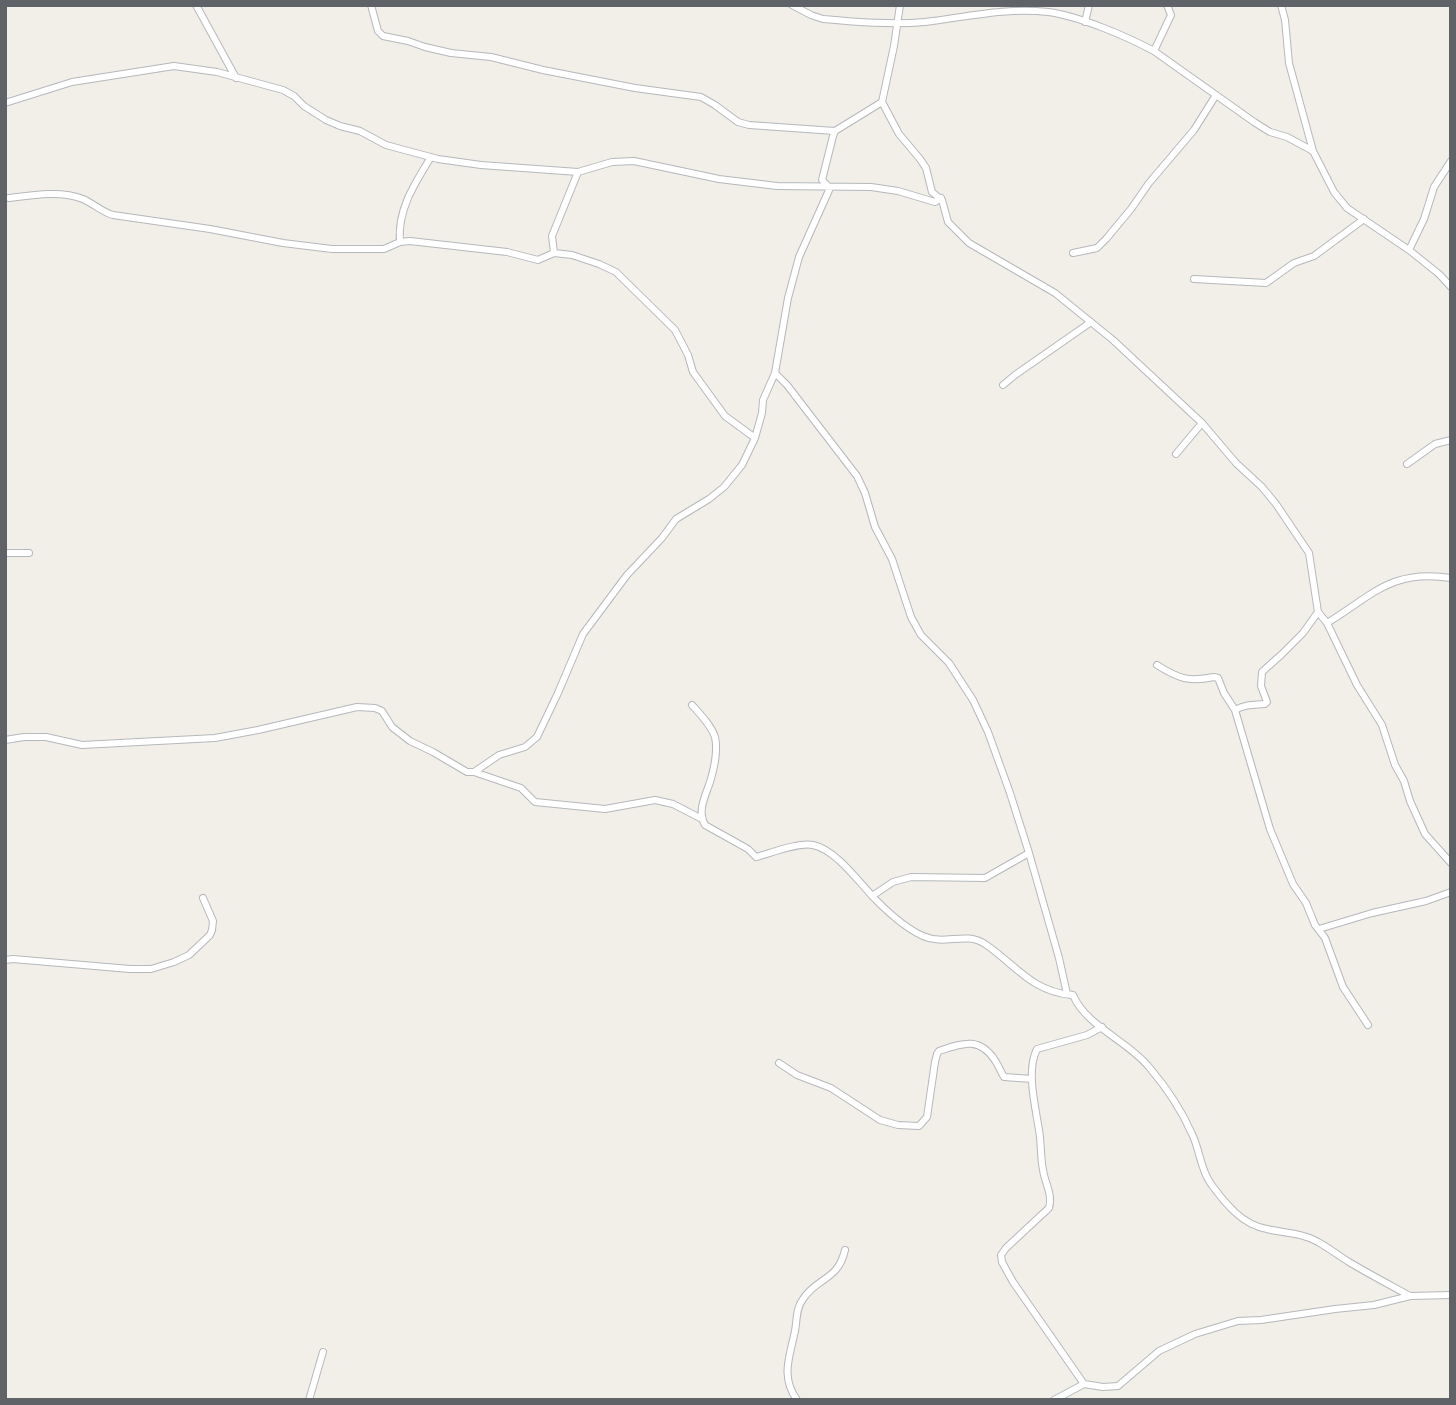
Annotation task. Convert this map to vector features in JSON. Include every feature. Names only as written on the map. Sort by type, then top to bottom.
[{"type":"street","points":[[196,5],[236,78]]},
{"type":"street","points":[[371,5],[377,31],[383,37],[451,53],[491,57],[635,88],[701,96],[738,122],[750,125],[835,131],[882,102]]},
{"type":"street","points":[[792,5],[823,19],[898,23],[1017,8],[1065,15],[1154,51],[1270,132],[1287,137],[1313,151]]},
{"type":"street","points":[[900,5],[882,102],[904,141],[926,168],[932,192],[941,198],[948,222],[970,243],[1055,293],[1113,340],[1202,423],[1276,504],[1309,553],[1318,612],[1327,623],[1357,685],[1382,725],[1395,765],[1425,834],[1451,863]]},
{"type":"street","points":[[1085,22],[1089,5]]},
{"type":"street","points":[[1154,51],[1171,15],[1167,5]]},
{"type":"street","points":[[1281,5],[1289,63],[1313,151],[1334,192],[1347,208],[1409,250],[1451,287]]},
{"type":"street","points":[[5,103],[72,82],[174,66],[217,72],[283,90],[326,120],[360,131],[386,145],[431,157],[481,165],[578,172],[612,162],[634,162],[719,179],[777,186],[871,187],[898,191],[935,202],[941,198]]},
{"type":"street","points":[[1073,253],[1097,248],[1106,240],[1194,130],[1216,95]]},
{"type":"street","points":[[830,188],[822,180],[835,131]]},
{"type":"street","points":[[400,242],[399,229],[410,193],[431,157]]},
{"type":"street","points":[[1409,250],[1420,230],[1434,187],[1451,161]]},
{"type":"street","points":[[554,253],[552,236],[578,172]]},
{"type":"street","points":[[474,772],[499,755],[530,744],[537,737],[583,634],[627,575],[676,519],[724,487],[742,465],[755,438],[763,400],[775,373],[788,298],[799,257],[830,188]]},
{"type":"street","points":[[9,198],[38,194],[64,195],[82,198],[108,214],[320,247],[384,249],[410,241],[507,252],[538,260],[554,253],[572,255],[616,272],[675,330],[688,355],[693,372],[725,416],[755,438]]},
{"type":"street","points":[[1194,279],[1266,284],[1294,263],[1314,256],[1364,219]]},
{"type":"street","points":[[1003,385],[1091,322]]},
{"type":"street","points":[[775,373],[857,476],[875,527],[892,559],[911,617],[921,635],[949,663],[988,732],[1029,853],[1067,995],[1073,995]]},
{"type":"street","points":[[1175,454],[1202,423]]},
{"type":"street","points":[[1407,464],[1435,444],[1451,440]]},
{"type":"street","points":[[5,553],[29,553]]},
{"type":"street","points":[[1327,623],[1392,582],[1413,576],[1451,578]]},
{"type":"street","points":[[1235,710],[1251,703],[1267,702],[1261,687],[1262,672],[1303,633],[1318,612]]},
{"type":"street","points":[[1157,665],[1172,675],[1185,679],[1217,677],[1235,710],[1270,829],[1293,884],[1306,903],[1315,925],[1325,937],[1343,987],[1368,1025]]},
{"type":"street","points":[[692,705],[715,737],[715,761],[704,797],[702,819],[705,825],[748,849],[756,857],[803,844],[815,845],[837,860],[872,896],[911,930],[926,938],[944,941],[971,937],[984,943],[1042,988],[1073,995]]},
{"type":"street","points":[[5,740],[46,737],[82,745],[99,745],[215,738],[358,708],[375,708],[382,711],[392,727],[410,741],[464,771],[522,788],[535,802],[605,809],[655,800],[673,804],[702,819]]},
{"type":"street","points":[[872,896],[893,882],[911,877],[985,878],[1029,853]]},
{"type":"street","points":[[1319,929],[1451,892]]},
{"type":"street","points":[[5,960],[130,969],[151,969],[174,962],[189,955],[212,930],[213,921],[204,898]]},
{"type":"street","points":[[1073,995],[1078,1007],[1149,1067],[1181,1112],[1194,1137],[1201,1165],[1209,1181],[1233,1210],[1248,1223],[1264,1229],[1291,1233],[1316,1241],[1410,1296]]},
{"type":"street","points":[[1084,1384],[1013,1282],[1001,1255],[1049,1208],[1051,1202],[1043,1172],[1032,1079],[1034,1054],[1037,1049],[1087,1035],[1102,1027]]},
{"type":"street","points":[[779,1063],[797,1075],[831,1088],[880,1120],[909,1126],[919,1126],[928,1117],[935,1062],[939,1051],[971,1042],[986,1050],[997,1062],[1004,1077],[1032,1079]]},
{"type":"street","points":[[797,1400],[788,1373],[788,1355],[797,1313],[803,1298],[837,1269],[845,1250]]},
{"type":"street","points":[[1054,1400],[1084,1384],[1118,1386],[1160,1351],[1195,1334],[1238,1321],[1374,1305],[1410,1296],[1451,1295]]},
{"type":"street","points":[[309,1400],[323,1352]]}]
